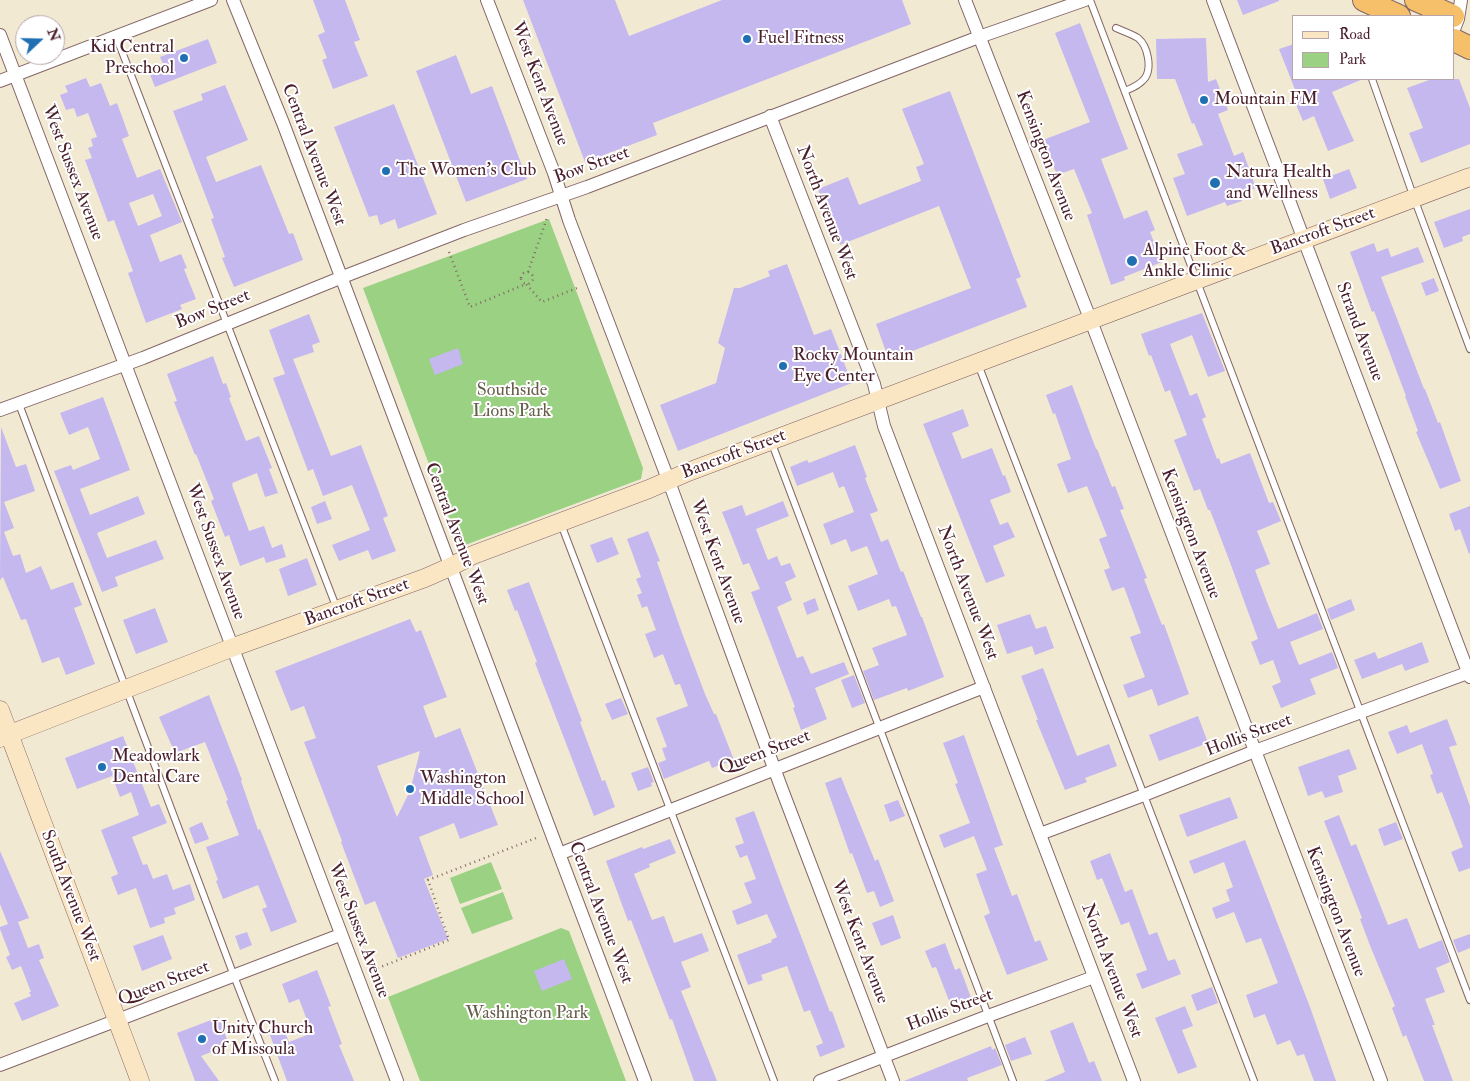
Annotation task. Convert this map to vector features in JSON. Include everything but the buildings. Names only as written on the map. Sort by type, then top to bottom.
[{"type":"highway","points":[[1416,0],[1453,15]]},
{"type":"highway","points":[[1368,5],[1396,15]]},
{"type":"highway","points":[[1455,40],[1470,48]]},
{"type":"street","points":[[0,80],[210,0]]},
{"type":"street","name":"Central Avenue West","points":[[233,0],[283,123],[645,1081]]},
{"type":"street","name":"West Kent Avenue","points":[[487,0],[554,173],[610,329],[893,1081]]},
{"type":"street","name":"Kensington Avenue","points":[[965,0],[1091,321],[1381,1081]]},
{"type":"street","name":"Bow Street","points":[[0,410],[126,364],[464,230],[562,196],[980,37],[1085,0]]},
{"type":"street","name":"Strand Avenue","points":[[1213,0],[1469,674]]},
{"type":"street","name":"West Sussex Avenue","points":[[0,35],[126,364],[231,648],[397,1081]]},
{"type":"street","name":"North Avenue West","points":[[770,116],[874,384],[884,426],[1134,1081]]},
{"type":"street","name":"Bancroft Street","points":[[5,736],[231,648],[450,568],[473,555],[650,489],[668,479],[1470,177]]},
{"type":"street","name":"Hollis Street","points":[[1040,834],[1255,751],[1469,674]]},
{"type":"street","name":"Queen Street","points":[[559,854],[984,686]]},
{"type":"street","name":"South Avenue West","points":[[0,710],[5,736],[140,1081]]},
{"type":"street","name":"Queen Street","points":[[0,1065],[340,935]]},
{"type":"street","name":"Hollis Street","points":[[820,1081],[1094,977]]},
{"type":"lane","points":[[1090,0],[1470,1000]]},
{"type":"lane","points":[[1116,28],[1139,38],[1147,50],[1147,76],[1140,84],[1125,91]]},
{"type":"lane","points":[[116,36],[338,610]]},
{"type":"lane","points":[[1372,80],[1470,349]]},
{"type":"lane","points":[[977,363],[1254,1081]]},
{"type":"lane","points":[[19,404],[275,1081]]},
{"type":"lane","points":[[771,440],[1013,1081]]},
{"type":"lane","points":[[561,522],[774,1081]]},
{"type":"path","points":[[528,272],[547,218]]},
{"type":"path","points":[[449,252],[470,307],[530,283],[532,274],[528,272]]},
{"type":"path","points":[[528,272],[524,272],[521,276],[522,282],[542,302],[577,288]]},
{"type":"path","points":[[372,970],[449,940],[428,880],[536,838]]},
{"type":"green space","name":"Southside Lions Park","points":[[549,219],[643,468],[641,479],[460,547],[363,288]]},
{"type":"green space","points":[[491,862],[502,889],[460,904],[450,878]]},
{"type":"green space","points":[[503,892],[513,919],[472,934],[461,908]]},
{"type":"green space","name":"Washington Park","points":[[561,928],[569,931],[626,1081],[420,1081],[388,997]]},
{"type":"place","name":"Fuel Fitness","points":[[747,39]]},
{"type":"place","name":"Kid Central Preschool","points":[[184,58]]},
{"type":"place","name":"Mountain FM","points":[[1204,100]]},
{"type":"place","name":"The Women's Club","points":[[386,171]]},
{"type":"place","name":"Natura Health and Wellness","points":[[1215,183]]},
{"type":"place","name":"Alpine Foot & Ankle Clinic","points":[[1132,261]]},
{"type":"place","name":"Rocky Mountain Eye Center","points":[[783,366]]},
{"type":"place","name":"Meadowlark Dental Care","points":[[102,767]]},
{"type":"place","name":"Washington Middle School","points":[[410,789]]},
{"type":"place","name":"Unity Church of Missoula","points":[[202,1039]]}]
